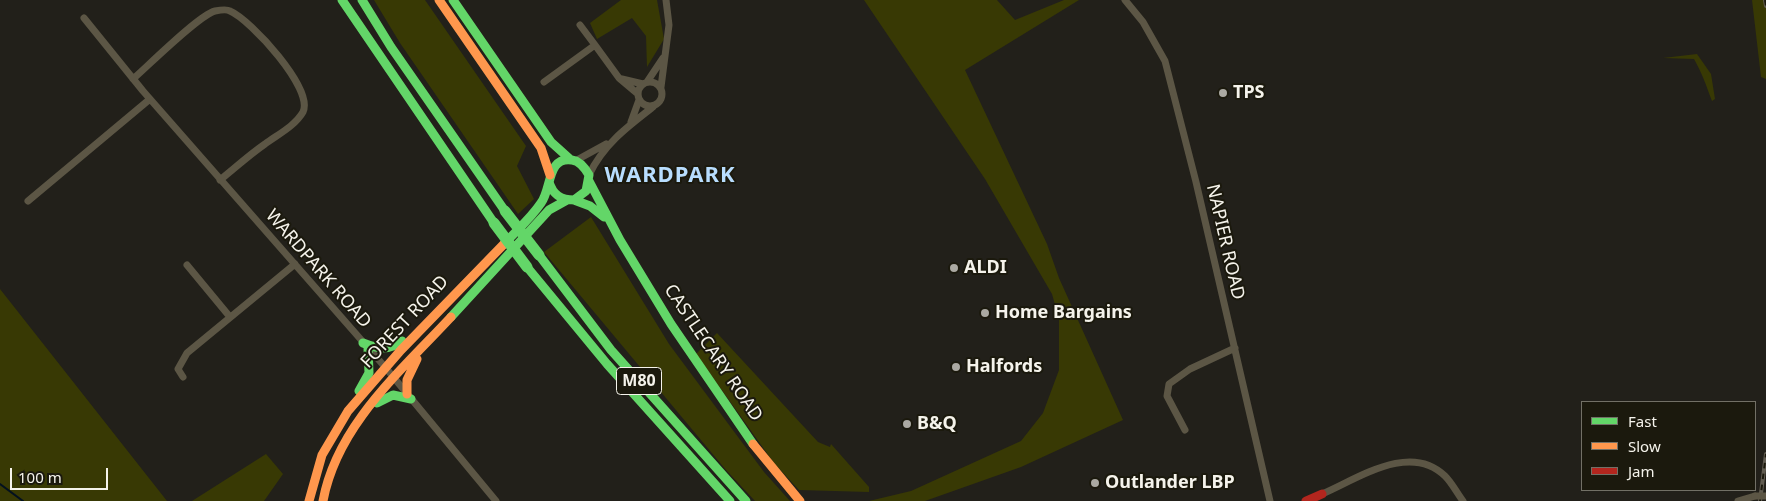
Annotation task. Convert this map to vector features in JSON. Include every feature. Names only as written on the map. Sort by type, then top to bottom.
[{"type":"main road","name":"M80","points":[[342,0],[527,268],[607,364],[730,501]]},
{"type":"main road","name":"M80","points":[[362,0],[391,47],[505,211],[611,350],[746,501]]},
{"type":"main road","points":[[439,0],[541,148],[555,195],[570,200],[586,191],[589,178],[585,167],[563,155],[551,142],[452,0]]},
{"type":"main road","points":[[549,178],[556,164],[573,160]]},
{"type":"main road","name":"FOREST ROAD","points":[[309,501],[316,472],[325,449],[344,414],[422,326],[538,208],[546,196],[549,178]]},
{"type":"main road","name":"CASTLECARY ROAD","points":[[589,178],[606,218],[711,387],[771,467],[800,501]]},
{"type":"main road","name":"FOREST ROAD","points":[[323,501],[333,464],[358,420],[431,337],[549,210],[570,200]]},
{"type":"main road","name":"CASTLECARY ROAD","points":[[570,200],[590,206],[606,218]]},
{"type":"main road","points":[[344,414],[369,373],[366,346],[384,349],[395,347],[422,326]]},
{"type":"main road","points":[[358,420],[384,397],[398,394],[409,397],[407,376],[431,337]]},
{"type":"main road","points":[[385,367],[396,368],[408,363]]},
{"type":"main road","points":[[366,389],[384,378],[394,378]]},
{"type":"main road","points":[[1306,501],[1322,494]]},
{"type":"street","points":[[589,178],[597,158],[612,140],[662,99],[661,88],[669,25],[666,0]]},
{"type":"street","name":"NAPIER ROAD","points":[[1125,0],[1143,22],[1165,61],[1270,501]]},
{"type":"street","points":[[133,79],[188,30],[214,11],[229,10],[242,18],[266,44],[295,78],[304,98],[303,112],[284,132],[264,144],[220,180]]},
{"type":"street","name":"WARDPARK ROAD","points":[[84,18],[150,99],[385,367],[496,501]]},
{"type":"street","points":[[580,25],[619,78],[645,106],[653,106]]},
{"type":"street","points":[[544,82],[594,45]]},
{"type":"street","points":[[631,123],[638,97],[645,83],[661,63],[667,49]]},
{"type":"street","points":[[619,78],[645,83],[653,82],[661,88]]},
{"type":"street","points":[[28,202],[150,99]]},
{"type":"street","points":[[573,160],[612,140]]},
{"type":"street","points":[[183,377],[178,369],[187,353],[295,264]]},
{"type":"street","points":[[187,265],[230,317]]},
{"type":"street","points":[[1185,430],[1167,396],[1169,384],[1190,369],[1235,348]]},
{"type":"street","points":[[1322,494],[1395,462],[1417,460],[1430,465],[1446,476],[1463,501]]},
{"type":"street","points":[[1738,501],[1756,496],[1766,496]]},
{"type":"shaded area","points":[[374,0],[425,0],[526,146],[517,166],[534,199],[518,214],[400,43]]},
{"type":"shaded area","points":[[621,0],[657,0],[664,39],[647,67],[646,36],[632,18],[597,39],[590,23]]},
{"type":"shaded area","points":[[864,0],[997,0],[1015,20],[1064,0],[1079,0],[965,70],[1047,244],[1059,278],[1123,420],[1021,467],[925,501],[869,501],[911,491],[1021,441],[1043,413],[1059,370],[1059,319],[1052,294],[985,179]]},
{"type":"shaded area","points":[[1752,0],[1766,0],[1766,79],[1761,77]]},
{"type":"shaded area","points":[[1697,54],[1711,74],[1715,99],[1712,101],[1694,59],[1663,58]]},
{"type":"shaded area","points":[[591,217],[669,344],[764,472],[790,501],[755,501],[726,470],[544,252]]},
{"type":"shaded area","points":[[0,289],[167,501],[0,501]]},
{"type":"shaded area","points":[[717,333],[818,442],[830,447],[831,444],[869,487],[869,492],[799,490],[774,463],[696,354]]},
{"type":"shaded area","points":[[266,454],[283,474],[264,501],[192,501]]},
{"type":"waterway","points":[[0,484],[23,501]]},
{"type":"railway","points":[[1765,0],[1766,6]]},
{"type":"railway","points":[[1760,501],[1766,454]]},
{"type":"traffic: fast","points":[[342,0],[494,223]]},
{"type":"traffic: fast","points":[[362,0],[391,47],[505,211]]},
{"type":"traffic: fast","points":[[453,0],[551,142],[571,160]]},
{"type":"traffic: fast","points":[[504,244],[541,203],[551,174],[558,163],[564,160],[575,161],[582,165],[589,175],[586,191],[574,200],[558,196],[549,182]]},
{"type":"traffic: fast","points":[[589,181],[620,240],[671,324],[753,444]]},
{"type":"traffic: fast","points":[[451,317],[549,210],[567,200]]},
{"type":"traffic: fast","points":[[574,200],[590,206],[604,217]]},
{"type":"traffic: fast","points":[[505,211],[539,255]]},
{"type":"traffic: fast","points":[[494,223],[527,267]]},
{"type":"traffic: fast","points":[[539,255],[611,350],[746,501]]},
{"type":"traffic: fast","points":[[527,267],[607,364],[730,501]]},
{"type":"traffic: fast","points":[[363,343],[374,347],[388,348],[402,341]]},
{"type":"traffic: fast","points":[[359,391],[369,373],[368,348]]},
{"type":"traffic: fast","points":[[377,403],[393,395],[411,399]]},
{"type":"traffic: slow","points":[[439,0],[541,148],[550,175]]},
{"type":"traffic: slow","points":[[309,501],[322,455],[348,411],[401,350],[504,244]]},
{"type":"traffic: slow","points":[[323,501],[330,473],[356,424],[392,379],[451,317]]},
{"type":"traffic: slow","points":[[407,394],[407,380],[417,359]]},
{"type":"traffic: slow","points":[[753,444],[800,501]]},
{"type":"traffic: jam","points":[[1306,501],[1322,494]]},
{"type":"place","name":"TPS","points":[[1223,93]]},
{"type":"place","name":"ALDI","points":[[954,268]]},
{"type":"place","name":"Home Bargains","points":[[985,313]]},
{"type":"place","name":"Halfords","points":[[956,367]]},
{"type":"place","name":"B&Q","points":[[907,424]]},
{"type":"place","name":"Outlander LBP","points":[[1095,483]]},
{"type":"district","name":"WARDPARK","points":[[670,176]]}]
